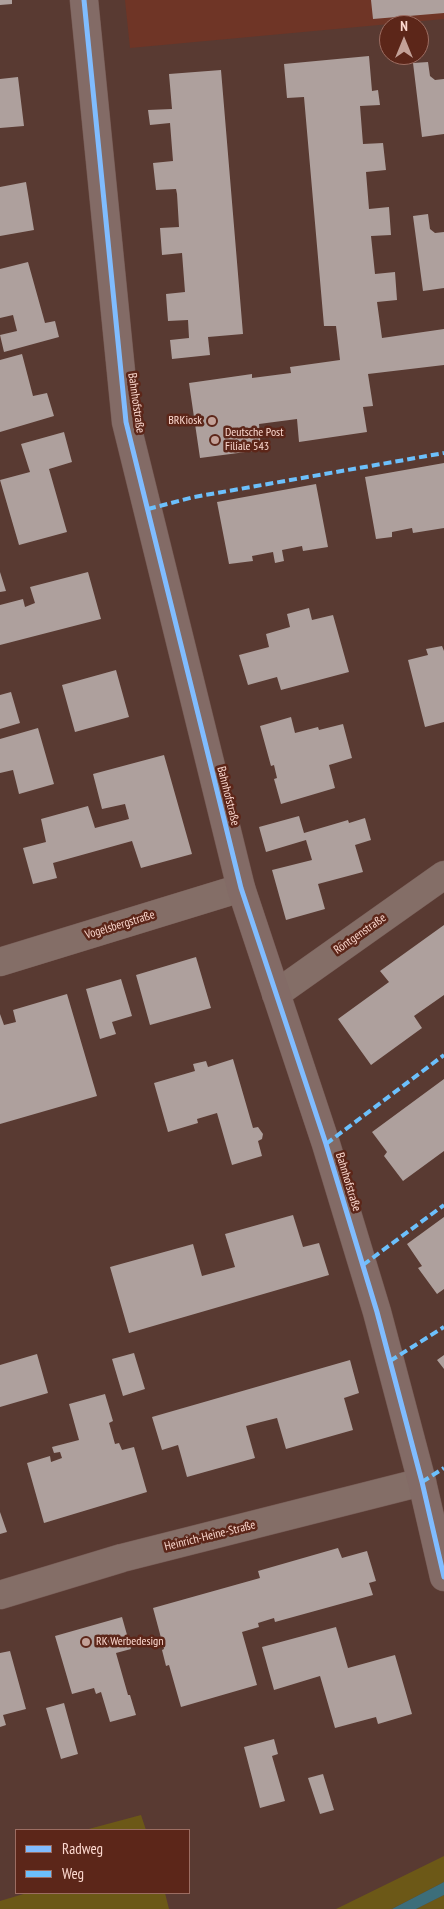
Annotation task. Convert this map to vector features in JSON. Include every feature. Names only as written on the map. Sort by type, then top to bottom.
[{"type":"street","name":"Bahnhofstraße","points":[[84,0],[126,422],[241,888],[326,1144],[377,1312],[422,1482],[444,1577]]},
{"type":"street","name":"Röntgenstraße","points":[[276,994],[444,875]]},
{"type":"street","name":"Vogelsbergstraße","points":[[0,962],[241,888]]},
{"type":"street","name":"Heinrich-Heine-Straße","points":[[0,1595],[122,1558],[422,1482]]},
{"type":"shaded area","points":[[125,0],[444,0],[444,19],[429,20],[429,15],[379,15],[379,25],[130,48]]},
{"type":"shaded area","points":[[141,1815],[146,1829],[89,1829]]},
{"type":"shaded area","points":[[444,1856],[444,1882],[392,1909],[336,1909]]},
{"type":"shaded area","points":[[24,1894],[165,1894],[169,1909],[0,1909],[0,1901]]},
{"type":"shaded area","points":[[444,1895],[444,1909],[416,1909]]},
{"type":"water","points":[[444,1882],[444,1895],[416,1909],[392,1909]]},
{"type":"building","points":[[0,0],[12,0],[12,4],[0,5]]},
{"type":"building","points":[[371,0],[444,0],[444,13],[379,15],[379,18],[373,19]]},
{"type":"building","points":[[369,56],[372,91],[378,90],[380,105],[360,106],[363,144],[383,143],[386,170],[366,172],[369,209],[389,207],[391,235],[371,236],[375,274],[395,272],[397,300],[377,302],[382,338],[444,329],[444,365],[368,374],[373,406],[363,407],[367,432],[299,442],[297,419],[259,424],[261,450],[200,458],[189,383],[252,374],[252,378],[291,373],[290,367],[340,360],[336,326],[324,326],[304,97],[287,98],[284,64]]},
{"type":"building","points":[[413,65],[428,65],[430,76],[435,80],[444,79],[444,134],[422,137]]},
{"type":"building","points":[[221,70],[243,334],[208,337],[210,355],[172,359],[170,340],[189,338],[188,320],[168,321],[166,294],[185,292],[182,253],[162,255],[160,228],[179,227],[177,194],[176,189],[156,190],[153,163],[173,161],[170,123],[150,125],[148,110],[172,109],[169,74]]},
{"type":"building","points":[[18,77],[24,126],[0,128],[0,79]]},
{"type":"building","points":[[26,182],[34,230],[0,236],[0,187]]},
{"type":"building","points":[[428,214],[430,229],[435,233],[444,232],[444,288],[423,291],[413,216]]},
{"type":"building","points":[[28,262],[45,323],[55,321],[59,337],[4,352],[0,335],[17,331],[13,315],[0,318],[0,269]]},
{"type":"building","points":[[22,354],[33,396],[47,393],[54,416],[0,432],[0,360]]},
{"type":"building","points":[[64,432],[72,462],[49,469],[67,532],[19,545],[0,480],[30,472],[21,444]]},
{"type":"building","points":[[444,463],[444,528],[413,533],[412,528],[392,532],[392,537],[376,539],[365,477]]},
{"type":"building","points":[[316,484],[328,547],[303,551],[302,546],[282,550],[284,561],[275,563],[273,552],[252,556],[253,561],[229,564],[217,502]]},
{"type":"building","points":[[0,572],[6,591],[0,592]]},
{"type":"building","points":[[88,572],[101,619],[0,645],[0,605],[23,599],[25,607],[35,603],[30,587]]},
{"type":"building","points":[[309,608],[312,620],[333,615],[349,672],[281,690],[277,677],[248,685],[239,655],[269,647],[266,634],[290,627],[287,614]]},
{"type":"building","points":[[442,646],[444,651],[444,722],[425,727],[408,660],[428,655],[426,649]]},
{"type":"building","points":[[116,670],[129,717],[75,732],[62,685]]},
{"type":"building","points":[[11,692],[20,723],[0,729],[0,695]]},
{"type":"building","points":[[291,717],[295,733],[318,727],[319,730],[343,724],[352,758],[329,765],[335,788],[281,804],[274,779],[277,778],[274,765],[271,766],[260,726]]},
{"type":"building","points":[[38,728],[54,784],[19,794],[13,770],[0,773],[0,739]]},
{"type":"building","points":[[164,755],[192,854],[141,868],[132,841],[53,863],[57,878],[33,884],[23,848],[46,842],[41,819],[88,806],[95,828],[129,819],[125,804],[102,809],[93,774]]},
{"type":"building","points":[[299,816],[304,833],[348,820],[349,823],[365,818],[371,840],[355,845],[363,872],[318,884],[325,909],[286,920],[272,870],[312,860],[306,840],[266,852],[259,827]]},
{"type":"building","points":[[444,925],[444,995],[414,1016],[422,1028],[371,1065],[338,1019],[389,982],[380,971]]},
{"type":"building","points":[[196,957],[211,1008],[150,1025],[136,975]]},
{"type":"building","points":[[121,979],[132,1016],[112,1022],[116,1034],[100,1039],[86,989]]},
{"type":"building","points":[[67,994],[97,1096],[0,1124],[0,1014],[4,1025],[16,1022],[13,1010]]},
{"type":"building","points":[[233,1059],[253,1128],[258,1127],[263,1134],[262,1139],[258,1141],[262,1156],[232,1165],[217,1113],[197,1119],[198,1123],[168,1132],[154,1083],[195,1071],[193,1064],[206,1061],[208,1067]]},
{"type":"building","points":[[444,1079],[444,1151],[403,1181],[384,1156],[387,1152],[372,1132]]},
{"type":"building","points":[[293,1215],[303,1247],[319,1243],[329,1275],[129,1333],[110,1267],[193,1244],[202,1276],[235,1267],[225,1234]]},
{"type":"building","points":[[444,1217],[444,1289],[437,1294],[418,1268],[422,1266],[407,1244]]},
{"type":"building","points":[[134,1353],[145,1389],[123,1396],[112,1359]]},
{"type":"building","points":[[37,1354],[48,1393],[0,1407],[0,1365]]},
{"type":"building","points":[[444,1355],[444,1369],[437,1360]]},
{"type":"building","points":[[350,1360],[359,1393],[344,1398],[353,1430],[286,1449],[277,1418],[246,1426],[255,1458],[187,1477],[178,1445],[162,1450],[152,1417]]},
{"type":"building","points":[[105,1394],[113,1421],[109,1423],[115,1444],[119,1443],[122,1450],[134,1447],[147,1492],[44,1523],[27,1463],[50,1456],[51,1462],[62,1458],[60,1452],[54,1453],[52,1447],[79,1440],[69,1404]]},
{"type":"building","points":[[0,1512],[7,1532],[0,1534]]},
{"type":"building","points":[[338,1548],[342,1558],[367,1551],[376,1581],[369,1583],[373,1595],[275,1622],[274,1618],[258,1623],[259,1627],[242,1632],[257,1685],[181,1707],[169,1665],[166,1666],[162,1650],[164,1649],[153,1608],[260,1578],[258,1571]]},
{"type":"building","points":[[122,1617],[131,1649],[116,1653],[136,1715],[110,1722],[101,1692],[96,1694],[94,1688],[72,1694],[55,1636]]},
{"type":"building","points":[[336,1627],[348,1668],[395,1655],[412,1714],[378,1724],[376,1717],[335,1728],[320,1676],[274,1690],[262,1647]]},
{"type":"building","points":[[10,1651],[26,1709],[3,1715],[6,1725],[0,1727],[0,1653]]},
{"type":"building","points":[[64,1703],[78,1754],[61,1759],[46,1708]]},
{"type":"building","points":[[274,1739],[278,1754],[272,1756],[285,1801],[260,1808],[244,1747]]},
{"type":"building","points":[[323,1774],[334,1810],[320,1814],[308,1778]]},
{"type":"marked path","points":[[148,509],[194,497],[444,453]]},
{"type":"marked path","points":[[326,1144],[444,1055]]},
{"type":"marked path","points":[[363,1265],[444,1205]]},
{"type":"marked path","points":[[390,1361],[444,1327]]},
{"type":"marked path","points":[[422,1482],[444,1468]]},
{"type":"cycle path","points":[[84,0],[126,422],[241,888],[326,1144],[377,1312],[422,1482],[444,1577]]},
{"type":"place","name":"BRKiosk","points":[[212,421]]},
{"type":"place","name":"Deutsche Post Filiale 543","points":[[215,440]]},
{"type":"place","name":"RK Werbedesign","points":[[86,1642]]}]
